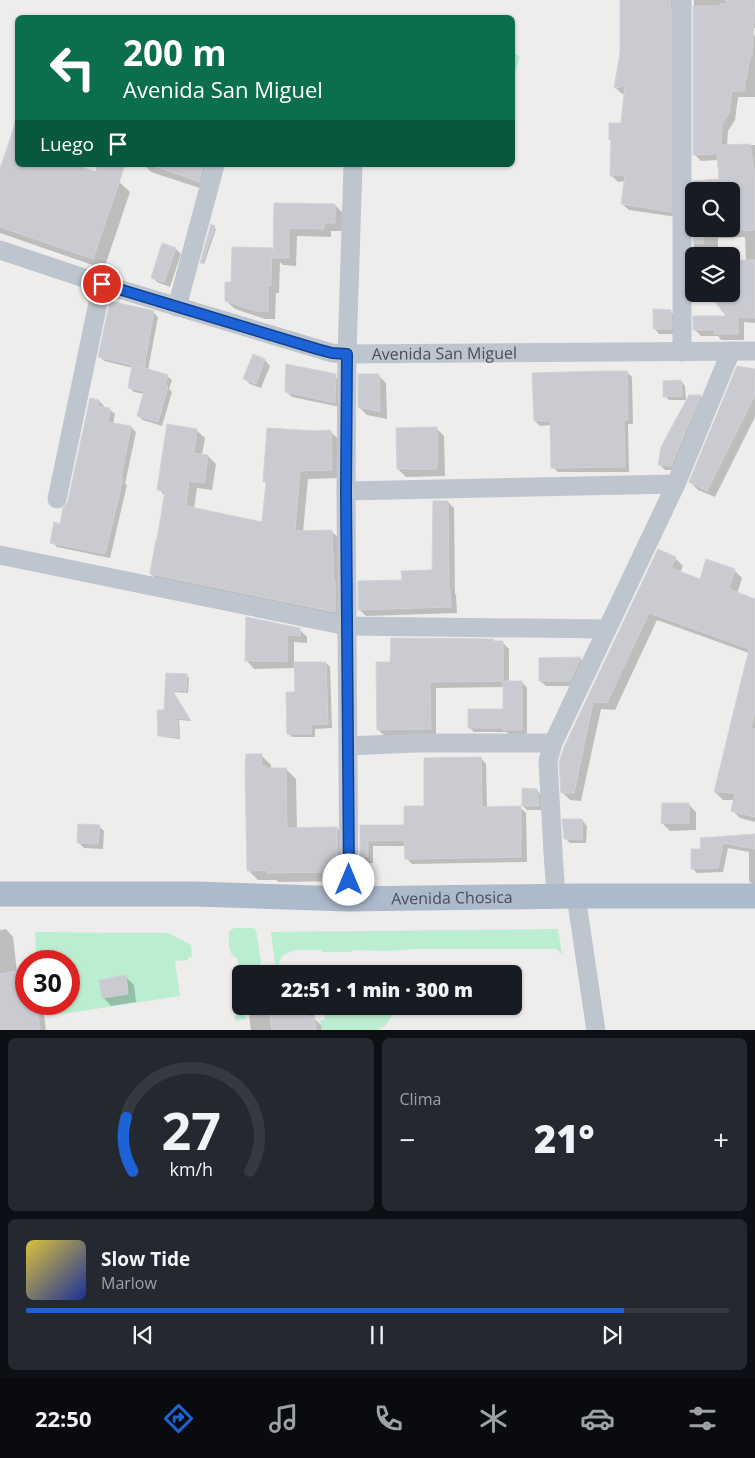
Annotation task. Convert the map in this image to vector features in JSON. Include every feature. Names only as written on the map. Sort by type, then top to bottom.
[{"type":"main road","name":"Avenida Chosica","points":[[0,894],[196,894],[349,899],[755,896]]},
{"type":"street","points":[[682,0],[682,352]]},
{"type":"street","points":[[177,307],[214,167]]},
{"type":"street","points":[[349,899],[346,491],[347,354],[353,167]]},
{"type":"street","name":"Avenida San Miguel","points":[[0,250],[102,284],[332,353],[755,351]]},
{"type":"street","points":[[57,499],[102,284]]},
{"type":"street","points":[[596,1030],[566,896],[552,852],[548,761],[553,743],[676,484],[731,350]]},
{"type":"street","points":[[346,491],[676,484]]},
{"type":"street","points":[[0,555],[347,626],[607,629]]},
{"type":"street","points":[[348,746],[416,743],[553,743]]},
{"type":"green space","points":[[515,54],[520,56],[515,73]]},
{"type":"green space","points":[[234,928],[254,928],[256,930],[260,965],[239,965],[237,958],[232,955],[229,947],[229,932]]},
{"type":"green space","points":[[558,929],[562,954],[556,949],[413,949],[389,951],[353,950],[352,952],[296,950],[284,955],[279,965],[275,964],[271,932]]},
{"type":"green space","points":[[35,932],[168,933],[191,945],[192,957],[188,957],[188,960],[175,961],[180,996],[80,1011],[80,950],[36,950]]},
{"type":"green space","points":[[245,1015],[246,1019],[235,1021],[234,1017]]},
{"type":"green space","points":[[325,1015],[392,1015],[384,1026],[378,1030],[322,1030],[320,1020],[325,1020]]},
{"type":"building","points":[[620,0],[671,0],[671,212],[621,204],[625,175],[610,176],[611,140],[609,140],[609,123],[621,123],[625,86],[614,88],[620,53]]},
{"type":"building","points":[[726,0],[755,0],[752,56],[750,57],[744,91],[732,91],[729,113],[722,124],[721,145],[750,144],[755,176],[755,230],[740,231],[740,182],[693,182],[719,179],[717,154],[693,155],[693,6],[720,6],[720,4],[726,4]]},
{"type":"building","points":[[15,124],[15,167],[82,167],[96,172],[97,167],[124,167],[93,259],[0,227],[0,169]]},
{"type":"building","points":[[157,167],[203,167],[199,182]]},
{"type":"building","points":[[274,203],[335,204],[335,223],[324,223],[324,229],[289,228],[289,258],[273,258]]},
{"type":"building","points":[[211,224],[215,226],[202,263],[200,263]]},
{"type":"building","points":[[693,237],[704,237],[704,243],[693,244]]},
{"type":"building","points":[[162,243],[176,248],[164,282],[151,278]]},
{"type":"building","points":[[232,247],[272,248],[271,286],[268,285],[268,311],[256,311],[225,301],[225,282],[231,282]]},
{"type":"building","points":[[740,260],[755,260],[755,318],[738,317],[738,334],[714,334],[714,330],[693,330],[693,316],[726,316],[715,302],[740,302]]},
{"type":"building","points":[[110,301],[154,311],[144,367],[139,366],[168,375],[165,385],[168,386],[158,422],[137,416],[144,391],[128,388],[132,365],[98,357]]},
{"type":"building","points":[[653,309],[671,310],[671,329],[653,329]]},
{"type":"building","points":[[253,354],[265,359],[256,384],[243,379]]},
{"type":"building","points":[[286,364],[336,374],[335,403],[285,392]]},
{"type":"building","points":[[737,366],[755,369],[755,395],[707,491],[689,482]]},
{"type":"building","points":[[627,371],[628,420],[624,420],[625,467],[551,468],[550,421],[534,421],[532,373]]},
{"type":"building","points":[[358,374],[379,374],[380,412],[358,407]]},
{"type":"building","points":[[681,380],[682,396],[663,397],[663,381]]},
{"type":"building","points":[[689,395],[701,395],[671,466],[658,465],[661,447]]},
{"type":"building","points":[[90,398],[99,400],[98,406],[110,408],[108,422],[131,426],[121,479],[123,479],[105,554],[50,543],[54,522],[60,524],[63,508],[68,501]]},
{"type":"building","points":[[167,424],[197,429],[194,453],[208,455],[204,483],[189,481],[186,506],[262,522],[266,482],[263,482],[267,428],[331,430],[332,470],[300,471],[295,531],[332,530],[335,612],[150,574],[165,491],[157,490]]},
{"type":"building","points":[[437,427],[437,469],[397,469],[396,428]]},
{"type":"building","points":[[433,501],[448,501],[451,607],[358,610],[358,581],[402,580],[401,571],[432,570]]},
{"type":"building","points":[[658,549],[676,557],[671,568],[700,579],[706,559],[735,569],[729,589],[755,599],[755,710],[751,728],[755,729],[755,817],[731,811],[735,793],[714,792],[749,649],[649,613],[607,703],[593,702],[574,793],[561,793],[559,762],[564,747]]},
{"type":"building","points":[[246,617],[300,628],[300,636],[287,635],[287,661],[245,661]]},
{"type":"building","points":[[391,638],[494,639],[494,641],[503,641],[503,681],[430,682],[431,729],[377,730],[376,662],[390,662]]},
{"type":"building","points":[[581,657],[570,681],[539,681],[539,658]]},
{"type":"building","points":[[294,662],[326,662],[328,724],[311,725],[311,734],[287,734],[286,692],[295,692]]},
{"type":"building","points":[[166,673],[187,674],[186,691],[172,690],[190,719],[177,718],[178,737],[158,736],[157,710],[164,710]]},
{"type":"building","points":[[503,681],[522,681],[522,730],[468,728],[468,709],[503,709]]},
{"type":"building","points":[[246,754],[262,754],[261,766],[266,766],[265,768],[286,768],[287,828],[337,827],[337,858],[332,858],[332,872],[267,873],[267,870],[247,871]]},
{"type":"building","points":[[481,757],[482,807],[521,806],[521,857],[405,859],[404,840],[368,841],[368,857],[360,857],[360,825],[404,825],[404,806],[424,806],[424,758]]},
{"type":"building","points":[[522,788],[537,789],[539,806],[522,806]]},
{"type":"building","points":[[662,803],[689,803],[689,823],[661,823]]},
{"type":"building","points":[[562,819],[582,819],[582,839],[564,839]]},
{"type":"building","points":[[78,824],[100,825],[98,844],[77,843]]},
{"type":"building","points":[[755,834],[755,849],[723,843],[718,868],[691,869],[691,849],[701,849],[700,838]]},
{"type":"building","points":[[15,971],[15,1015],[38,1015],[40,1029],[0,1030],[0,974]]},
{"type":"building","points":[[126,975],[128,994],[102,998],[99,980]]},
{"type":"building","points":[[270,1015],[314,1016],[316,1030],[272,1030]]},
{"type":"route","points":[[102,284],[317,349],[347,354],[346,491],[349,880]]}]
